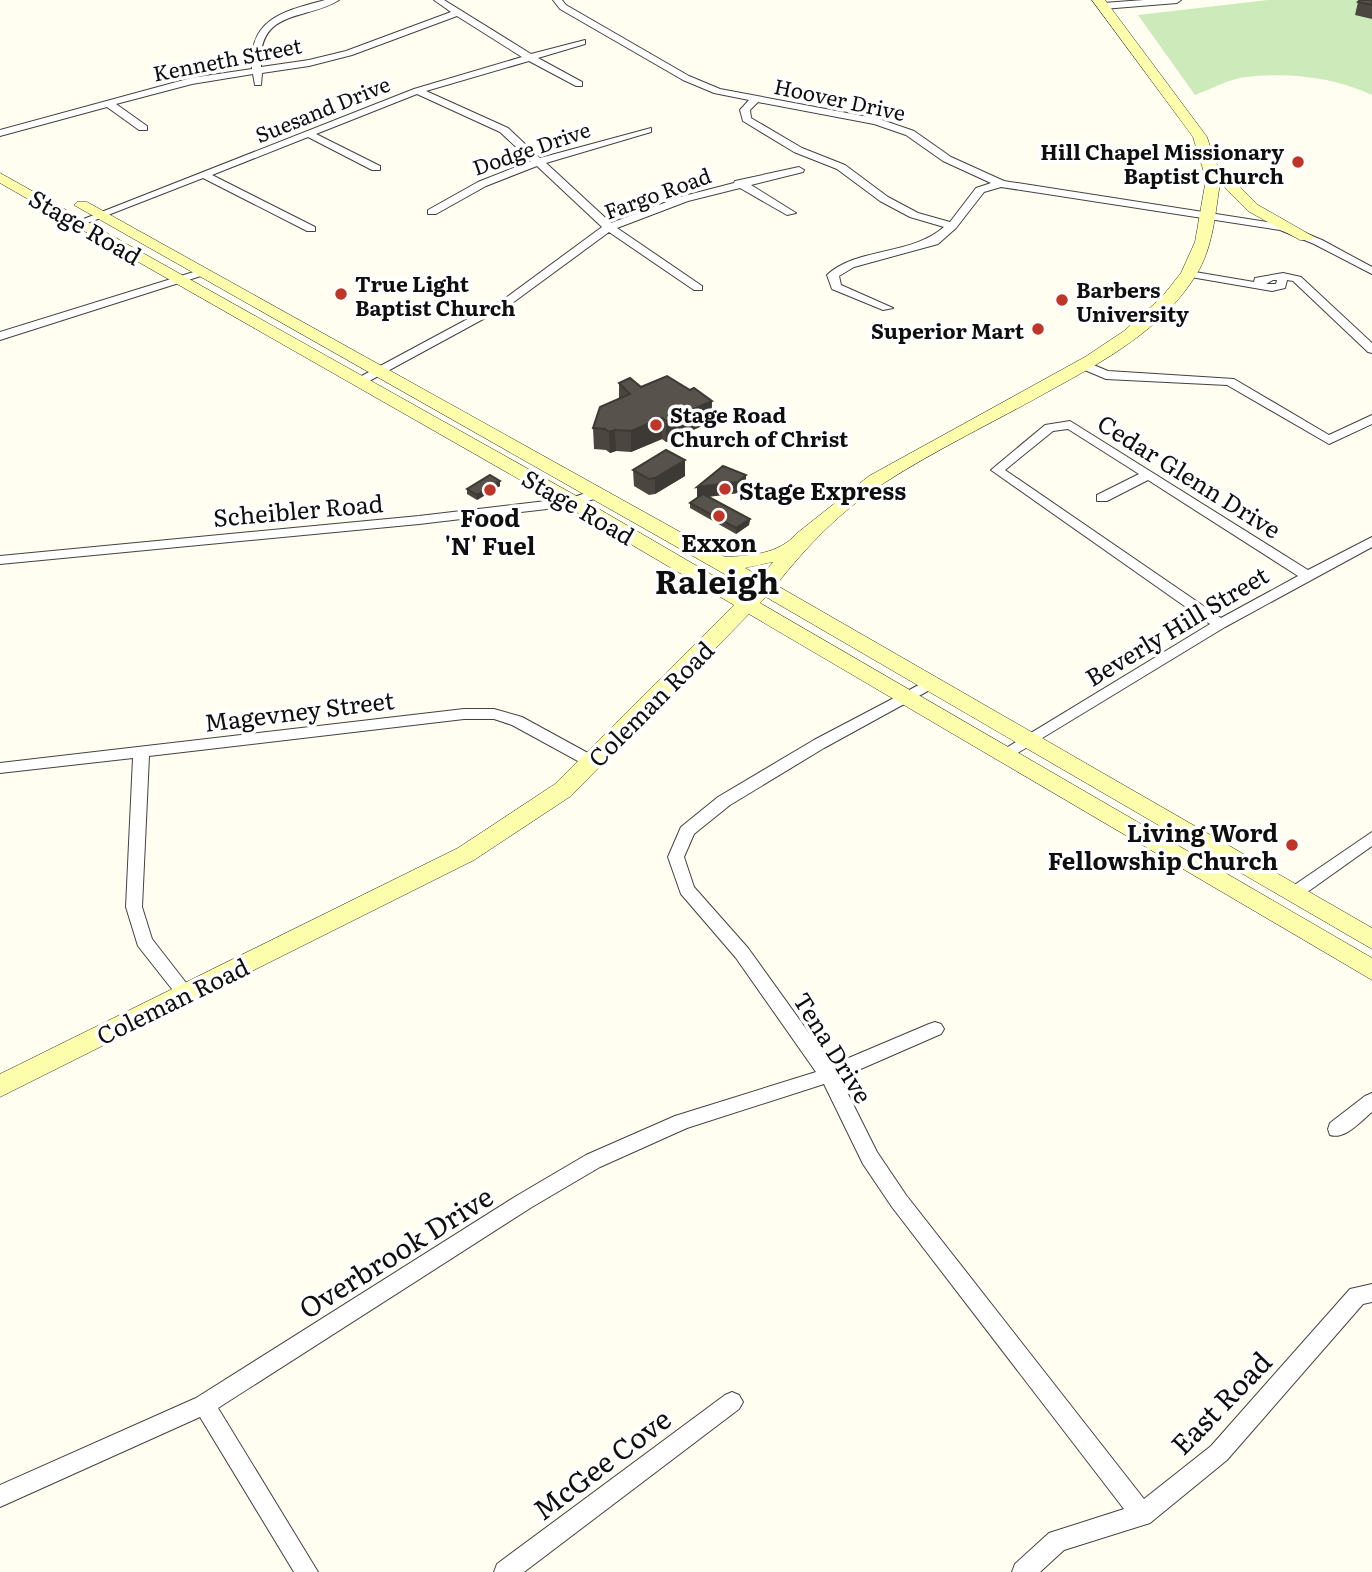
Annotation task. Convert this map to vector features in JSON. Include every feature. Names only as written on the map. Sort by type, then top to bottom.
[{"type":"main road","points":[[1101,3],[1200,137],[1213,179],[1209,215]]},
{"type":"main road","name":"Stage Road","points":[[0,159],[720,563],[755,596],[908,696],[1372,970]]},
{"type":"main road","points":[[1208,163],[1253,208],[1306,237]]},
{"type":"main road","name":"Stage Road","points":[[0,177],[573,502],[932,683],[1372,940]]},
{"type":"main road","name":"Coleman Road","points":[[0,1086],[466,854],[563,790],[755,596],[794,549],[836,511],[876,480],[1084,365],[1130,335],[1168,301],[1189,274],[1203,243],[1209,215]]},
{"type":"main road","points":[[720,563],[753,562],[794,549]]},
{"type":"street","points":[[258,83],[256,71],[260,38],[268,23],[283,15],[335,0]]},
{"type":"street","points":[[439,0],[529,57],[579,84]]},
{"type":"street","name":"Hoover Drive","points":[[557,0],[563,7],[686,78],[717,91],[876,121],[910,133],[947,159],[1001,184],[1282,227],[1372,271]]},
{"type":"street","points":[[1101,3],[1178,0]]},
{"type":"street","name":"Kenneth Street","points":[[0,133],[191,81],[309,63],[349,53],[458,12]]},
{"type":"street","name":"Suesand Drive","points":[[81,222],[417,91],[582,42]]},
{"type":"street","points":[[417,91],[504,130],[609,227],[698,288]]},
{"type":"street","points":[[754,100],[745,110],[746,119],[798,150],[841,167],[884,199],[952,226]]},
{"type":"street","points":[[108,104],[142,128]]},
{"type":"street","name":"Dodge Drive","points":[[432,212],[458,194],[493,178],[647,130]]},
{"type":"street","points":[[309,134],[376,168]]},
{"type":"street","name":"Fargo Road","points":[[360,382],[507,302],[609,227],[684,199],[799,170]]},
{"type":"street","points":[[205,175],[312,229]]},
{"type":"street","points":[[739,183],[791,213]]},
{"type":"street","points":[[887,308],[836,286],[833,275],[850,265],[934,242],[952,226],[980,190],[1001,184]]},
{"type":"street","points":[[0,336],[200,272]]},
{"type":"street","points":[[1189,274],[1272,288],[1281,286],[1282,281],[1297,279]]},
{"type":"street","points":[[1260,284],[1259,280],[1276,276],[1288,275],[1297,279],[1372,349]]},
{"type":"street","points":[[1084,365],[1106,375],[1230,382],[1329,440],[1372,419]]},
{"type":"street","name":"Cedar Glenn Drive","points":[[1220,624],[996,470],[1049,428],[1070,425],[1306,575]]},
{"type":"street","points":[[1102,498],[1148,475]]},
{"type":"street","name":"Scheibler Road","points":[[0,560],[408,521],[573,502],[598,493]]},
{"type":"street","name":"Beverly Hill Street","points":[[1006,755],[1028,739],[1220,624],[1372,541]]},
{"type":"street","name":"Tena Drive","points":[[932,683],[819,744],[724,801],[687,831],[676,857],[687,890],[742,953],[829,1075],[870,1158],[899,1200],[1142,1515]]},
{"type":"street","name":"Magevney Street","points":[[0,768],[464,714],[494,714],[517,721],[592,762]]},
{"type":"street","points":[[141,751],[134,907],[144,941],[185,993]]},
{"type":"street","points":[[1293,894],[1372,838]]},
{"type":"street","name":"Overbrook Drive","points":[[0,1496],[204,1405],[525,1201],[593,1161],[682,1122],[829,1075],[935,1029]]},
{"type":"street","points":[[1336,1129],[1372,1101]]},
{"type":"street","name":"East Road","points":[[1023,1572],[1058,1541],[1142,1515],[1219,1453],[1357,1296],[1372,1293]]},
{"type":"street","name":"McGee Cove","points":[[505,1572],[732,1402]]},
{"type":"street","points":[[204,1405],[306,1572]]},
{"type":"green space","points":[[1268,0],[1372,0],[1372,95],[1327,80],[1278,75],[1240,78],[1195,95],[1138,15]]},
{"type":"building","points":[[1372,0],[1372,5],[1358,2]]},
{"type":"building","points":[[667,376],[690,390],[694,388],[712,401],[666,421],[662,418],[631,431],[609,432],[593,428],[600,407],[630,394],[619,383],[630,378],[641,387]]},
{"type":"building","points":[[666,450],[685,460],[655,478],[649,479],[633,470]]},
{"type":"building","points":[[723,466],[746,475],[738,482],[697,487]]},
{"type":"building","points":[[490,475],[500,481],[477,495],[467,489]]},
{"type":"building","points":[[703,494],[750,519],[736,528],[690,503]]},
{"type":"place","name":"Hill Chapel Missionary Baptist Church","points":[[1298,162]]},
{"type":"place","name":"True Light Baptist Church","points":[[341,294]]},
{"type":"place","name":"Barbers University","points":[[1062,300]]},
{"type":"place","name":"Superior Mart","points":[[1038,329]]},
{"type":"place","name":"Stage Road Church of Christ","points":[[656,425]]},
{"type":"place","name":"Stage Express","points":[[725,489]]},
{"type":"place","name":"Food 'N' Fuel","points":[[490,490]]},
{"type":"place","name":"Exxon","points":[[719,516]]},
{"type":"place","name":"Living Word Fellowship Church","points":[[1292,845]]},
{"type":"district","name":"Raleigh","points":[[717,580]]}]
